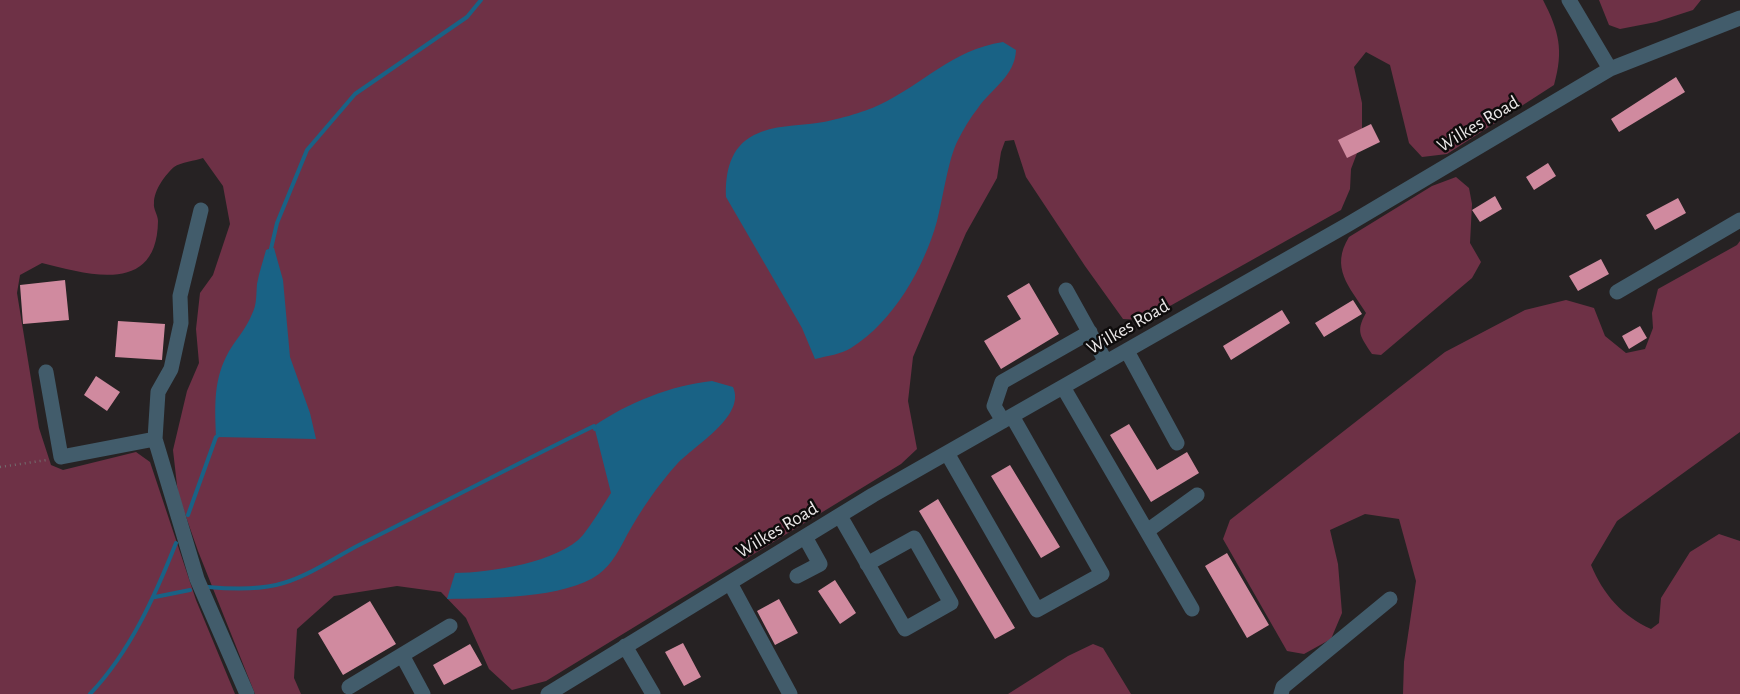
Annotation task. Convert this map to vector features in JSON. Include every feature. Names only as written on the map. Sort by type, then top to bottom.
[{"type":"street","points":[[1570,0],[1610,69]]},
{"type":"street","name":"Wilkes Road","points":[[548,694],[805,537],[947,453],[1347,225],[1610,69],[1740,18]]},
{"type":"street","points":[[200,210],[180,296],[181,323],[171,369],[158,392],[155,439],[197,579],[247,694]]},
{"type":"street","points":[[1617,292],[1740,220]]},
{"type":"street","points":[[1066,290],[1106,362]]},
{"type":"street","points":[[947,453],[1037,610],[1102,574],[1008,419],[994,406],[1002,382],[1090,332]]},
{"type":"street","points":[[1127,351],[1177,443]]},
{"type":"street","points":[[46,372],[61,457],[155,439]]},
{"type":"street","points":[[1063,387],[1192,609]]},
{"type":"street","points":[[1147,531],[1197,495]]},
{"type":"street","points":[[840,516],[867,564],[905,629],[951,603],[914,538],[867,564]]},
{"type":"street","points":[[797,576],[820,564],[805,537]]},
{"type":"street","points":[[730,583],[790,694]]},
{"type":"street","points":[[1281,694],[1283,687],[1390,599]]},
{"type":"street","points":[[349,687],[450,626]]},
{"type":"street","points":[[625,646],[653,694]]},
{"type":"street","points":[[402,655],[423,694]]},
{"type":"path","points":[[0,468],[61,457]]},
{"type":"shaded area","points":[[0,0],[1543,0],[1556,31],[1559,61],[1554,85],[1447,154],[1422,157],[1409,143],[1390,65],[1366,52],[1354,67],[1362,103],[1362,140],[1351,169],[1350,189],[1341,210],[1145,320],[1123,319],[1026,177],[1014,140],[1005,141],[1001,152],[997,178],[966,233],[913,357],[908,401],[917,449],[901,464],[546,681],[512,690],[489,669],[466,618],[441,592],[397,586],[334,596],[297,629],[294,678],[301,694],[255,694],[198,551],[178,494],[173,450],[187,391],[199,363],[196,329],[200,293],[213,275],[230,224],[223,186],[203,158],[177,165],[164,178],[154,198],[158,221],[155,245],[146,260],[134,270],[118,274],[100,274],[80,272],[42,263],[20,275],[17,293],[39,428],[51,465],[63,470],[136,452],[150,462],[196,600],[235,694],[0,694]]},
{"type":"shaded area","points":[[1599,0],[1701,0],[1693,10],[1656,22],[1620,29],[1609,25]]},
{"type":"shaded area","points":[[1456,177],[1469,188],[1472,204],[1470,243],[1481,262],[1472,278],[1381,355],[1372,354],[1360,330],[1366,313],[1348,285],[1342,268],[1341,258],[1349,237],[1432,186]]},
{"type":"shaded area","points":[[1740,241],[1740,432],[1617,521],[1591,565],[1601,585],[1622,611],[1651,629],[1659,623],[1661,598],[1690,552],[1719,534],[1740,541],[1740,694],[1403,694],[1404,662],[1416,581],[1399,519],[1365,514],[1330,530],[1338,564],[1342,613],[1331,639],[1304,654],[1287,651],[1223,539],[1230,520],[1445,352],[1525,310],[1566,300],[1594,308],[1605,336],[1626,353],[1645,349],[1653,328],[1652,313],[1658,289],[1737,245]]},
{"type":"shaded area","points":[[1093,644],[1103,648],[1131,694],[1008,694],[1068,656]]},
{"type":"water","points":[[1003,42],[1016,50],[1012,67],[975,112],[954,148],[931,239],[924,257],[905,292],[880,324],[866,337],[847,350],[815,359],[802,328],[726,197],[728,170],[734,154],[746,140],[762,132],[831,120],[873,108],[895,97],[968,52]]},
{"type":"water","points":[[274,248],[283,280],[290,357],[310,413],[316,439],[216,437],[216,397],[219,377],[229,352],[254,310],[261,267],[266,250]]},
{"type":"water","points":[[712,381],[733,387],[735,398],[732,409],[717,429],[677,464],[663,480],[638,516],[615,556],[599,574],[584,582],[547,593],[526,596],[447,599],[455,573],[486,571],[541,559],[572,544],[583,535],[611,493],[594,426],[650,396],[681,386]]},
{"type":"building","points":[[1676,77],[1685,92],[1619,132],[1611,119]]},
{"type":"building","points":[[1371,124],[1380,142],[1347,158],[1338,140]]},
{"type":"building","points":[[1548,163],[1556,176],[1534,190],[1526,177]]},
{"type":"building","points":[[1495,196],[1502,209],[1480,222],[1472,210]]},
{"type":"building","points":[[1678,198],[1686,213],[1655,230],[1646,215]]},
{"type":"building","points":[[1601,259],[1609,274],[1578,291],[1569,276]]},
{"type":"building","points":[[65,280],[69,320],[23,324],[20,285]]},
{"type":"building","points":[[1029,283],[1059,334],[1001,369],[984,341],[1021,319],[1007,296]]},
{"type":"building","points":[[1353,300],[1362,314],[1324,337],[1315,323]]},
{"type":"building","points":[[1282,310],[1290,323],[1231,360],[1223,346]]},
{"type":"building","points":[[118,321],[165,324],[162,360],[115,357]]},
{"type":"building","points":[[1640,326],[1647,338],[1629,349],[1622,336]]},
{"type":"building","points":[[96,376],[120,392],[107,411],[84,395]]},
{"type":"building","points":[[1129,424],[1157,470],[1187,452],[1199,473],[1151,502],[1110,435]]},
{"type":"building","points":[[1010,465],[1060,547],[1041,558],[991,476]]},
{"type":"building","points":[[938,499],[1015,628],[995,639],[919,511]]},
{"type":"building","points":[[1227,553],[1269,625],[1247,638],[1205,566]]},
{"type":"building","points":[[835,580],[856,613],[840,624],[818,591]]},
{"type":"building","points":[[779,599],[798,633],[775,645],[757,611]]},
{"type":"building","points":[[370,601],[396,644],[343,675],[318,633]]},
{"type":"building","points":[[683,643],[701,677],[684,686],[665,652]]},
{"type":"building","points":[[470,644],[482,665],[444,685],[433,665]]},
{"type":"waterway","points":[[270,253],[277,223],[307,150],[355,94],[467,17],[481,0]]},
{"type":"waterway","points":[[208,587],[233,589],[259,588],[298,578],[565,440],[594,426],[595,429]]},
{"type":"waterway","points":[[188,515],[216,437],[220,434]]},
{"type":"waterway","points":[[90,694],[117,660],[140,623],[176,543]]},
{"type":"waterway","points":[[155,597],[190,590]]}]
